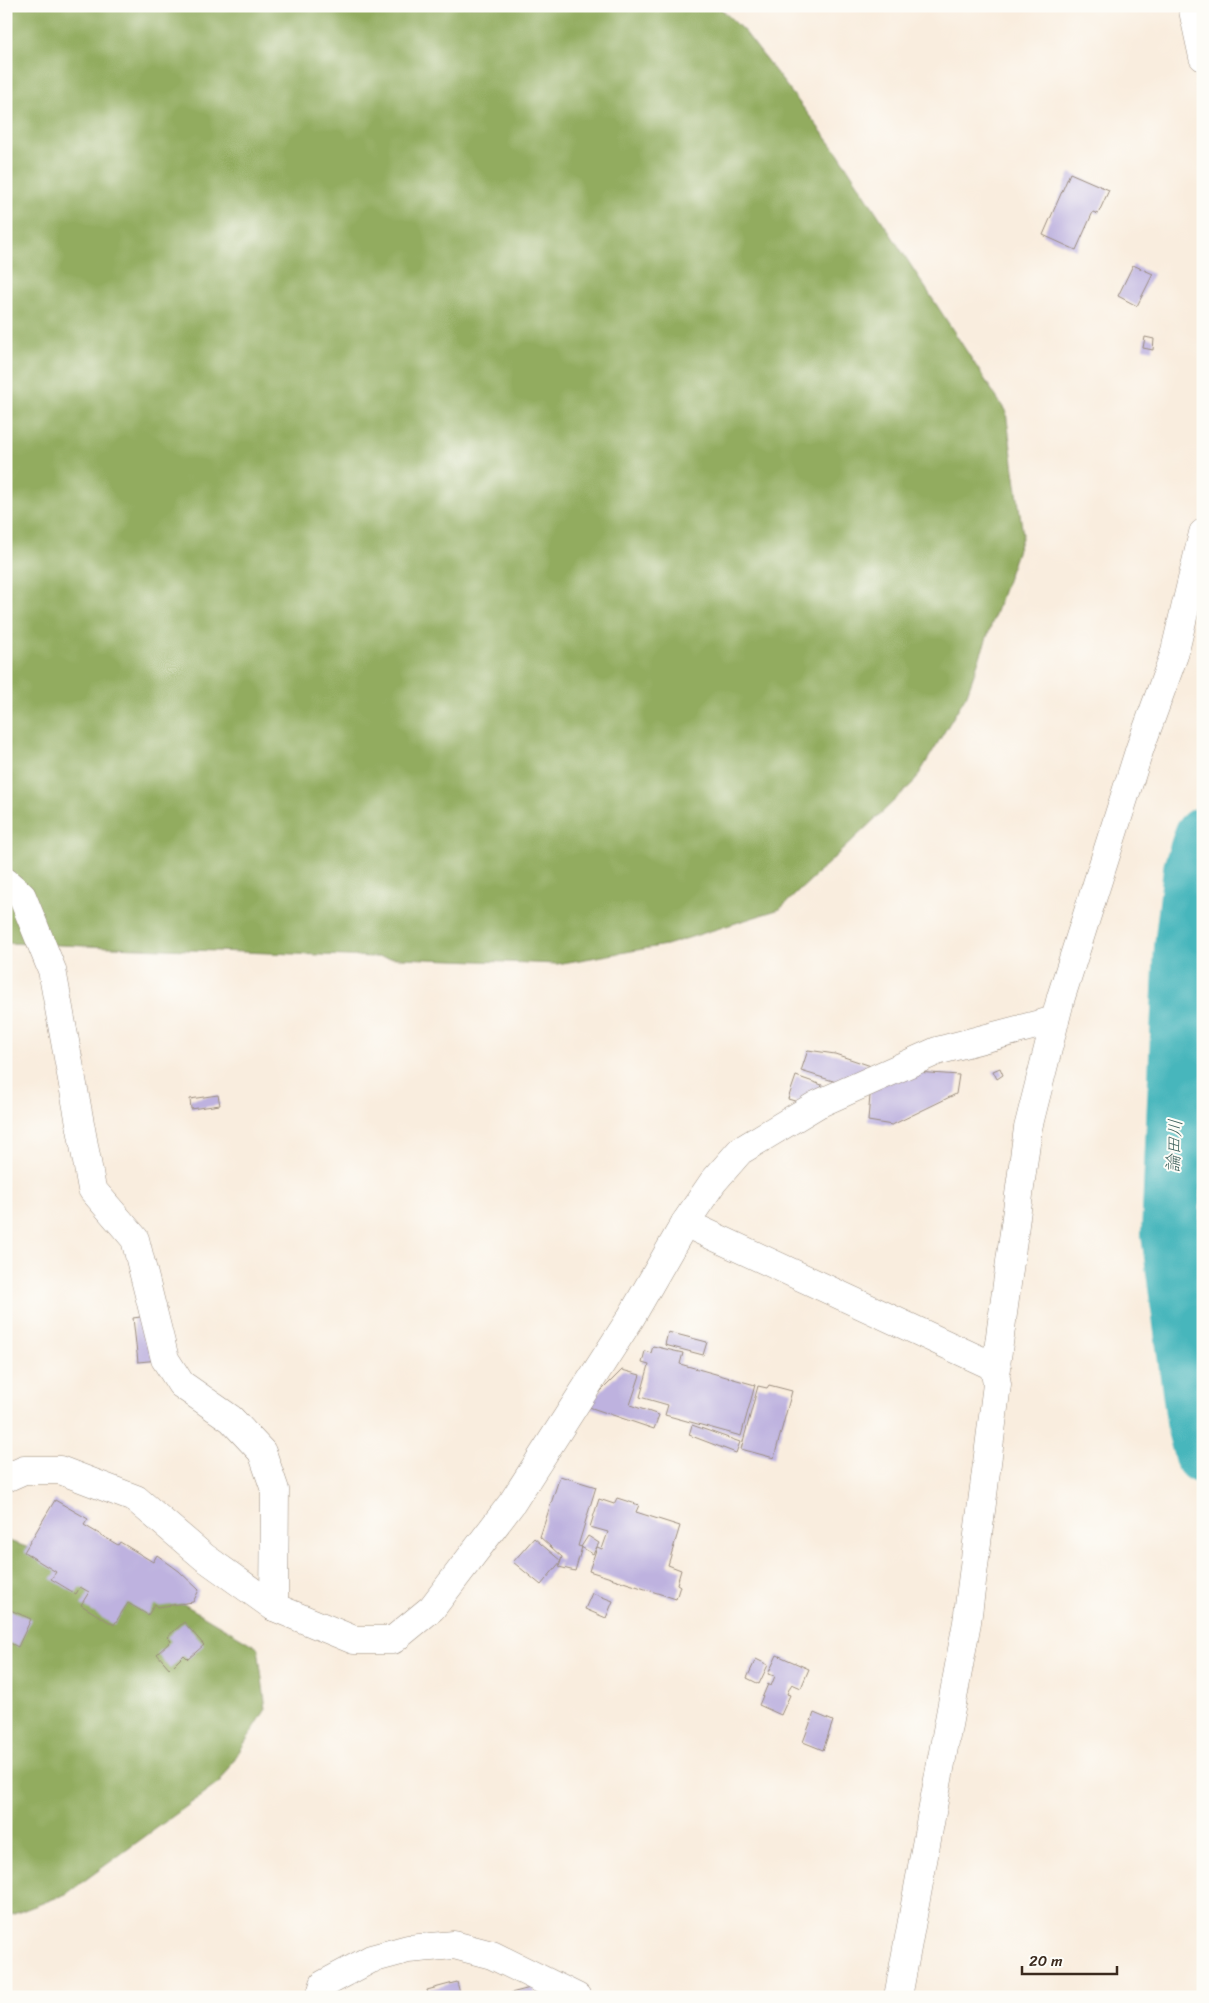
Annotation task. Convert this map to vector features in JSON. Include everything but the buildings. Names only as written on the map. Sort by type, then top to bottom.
[{"type":"street","points":[[1192,6],[1203,57]]},
{"type":"street","points":[[898,1997],[968,1622],[997,1368],[1028,1128],[1054,1020],[1140,748],[1174,655],[1203,533]]},
{"type":"street","points":[[6,882],[22,896],[52,970],[92,1189],[135,1239],[165,1359],[181,1384],[230,1419],[262,1452],[275,1490],[274,1606]]},
{"type":"street","points":[[6,1478],[24,1470],[60,1470],[136,1499],[204,1557],[274,1606],[354,1640],[393,1640],[432,1608],[512,1503],[630,1319],[685,1223],[713,1182],[740,1151],[818,1104],[938,1051],[1054,1020]]},
{"type":"street","points":[[685,1223],[997,1368]]},
{"type":"street","points":[[320,1997],[324,1984],[371,1959],[408,1948],[454,1945],[492,1955],[577,1997]]},
{"type":"green space","points":[[6,6],[718,6],[745,32],[838,153],[1006,412],[1023,535],[967,694],[915,781],[780,909],[666,945],[557,964],[6,943]]},
{"type":"green space","points":[[6,1540],[170,1596],[258,1648],[266,1709],[220,1782],[66,1894],[6,1917]]},
{"type":"waterway","name":"論田川","points":[[1203,836],[1192,870],[1183,947],[1170,1234],[1196,1428],[1203,1455]]}]
